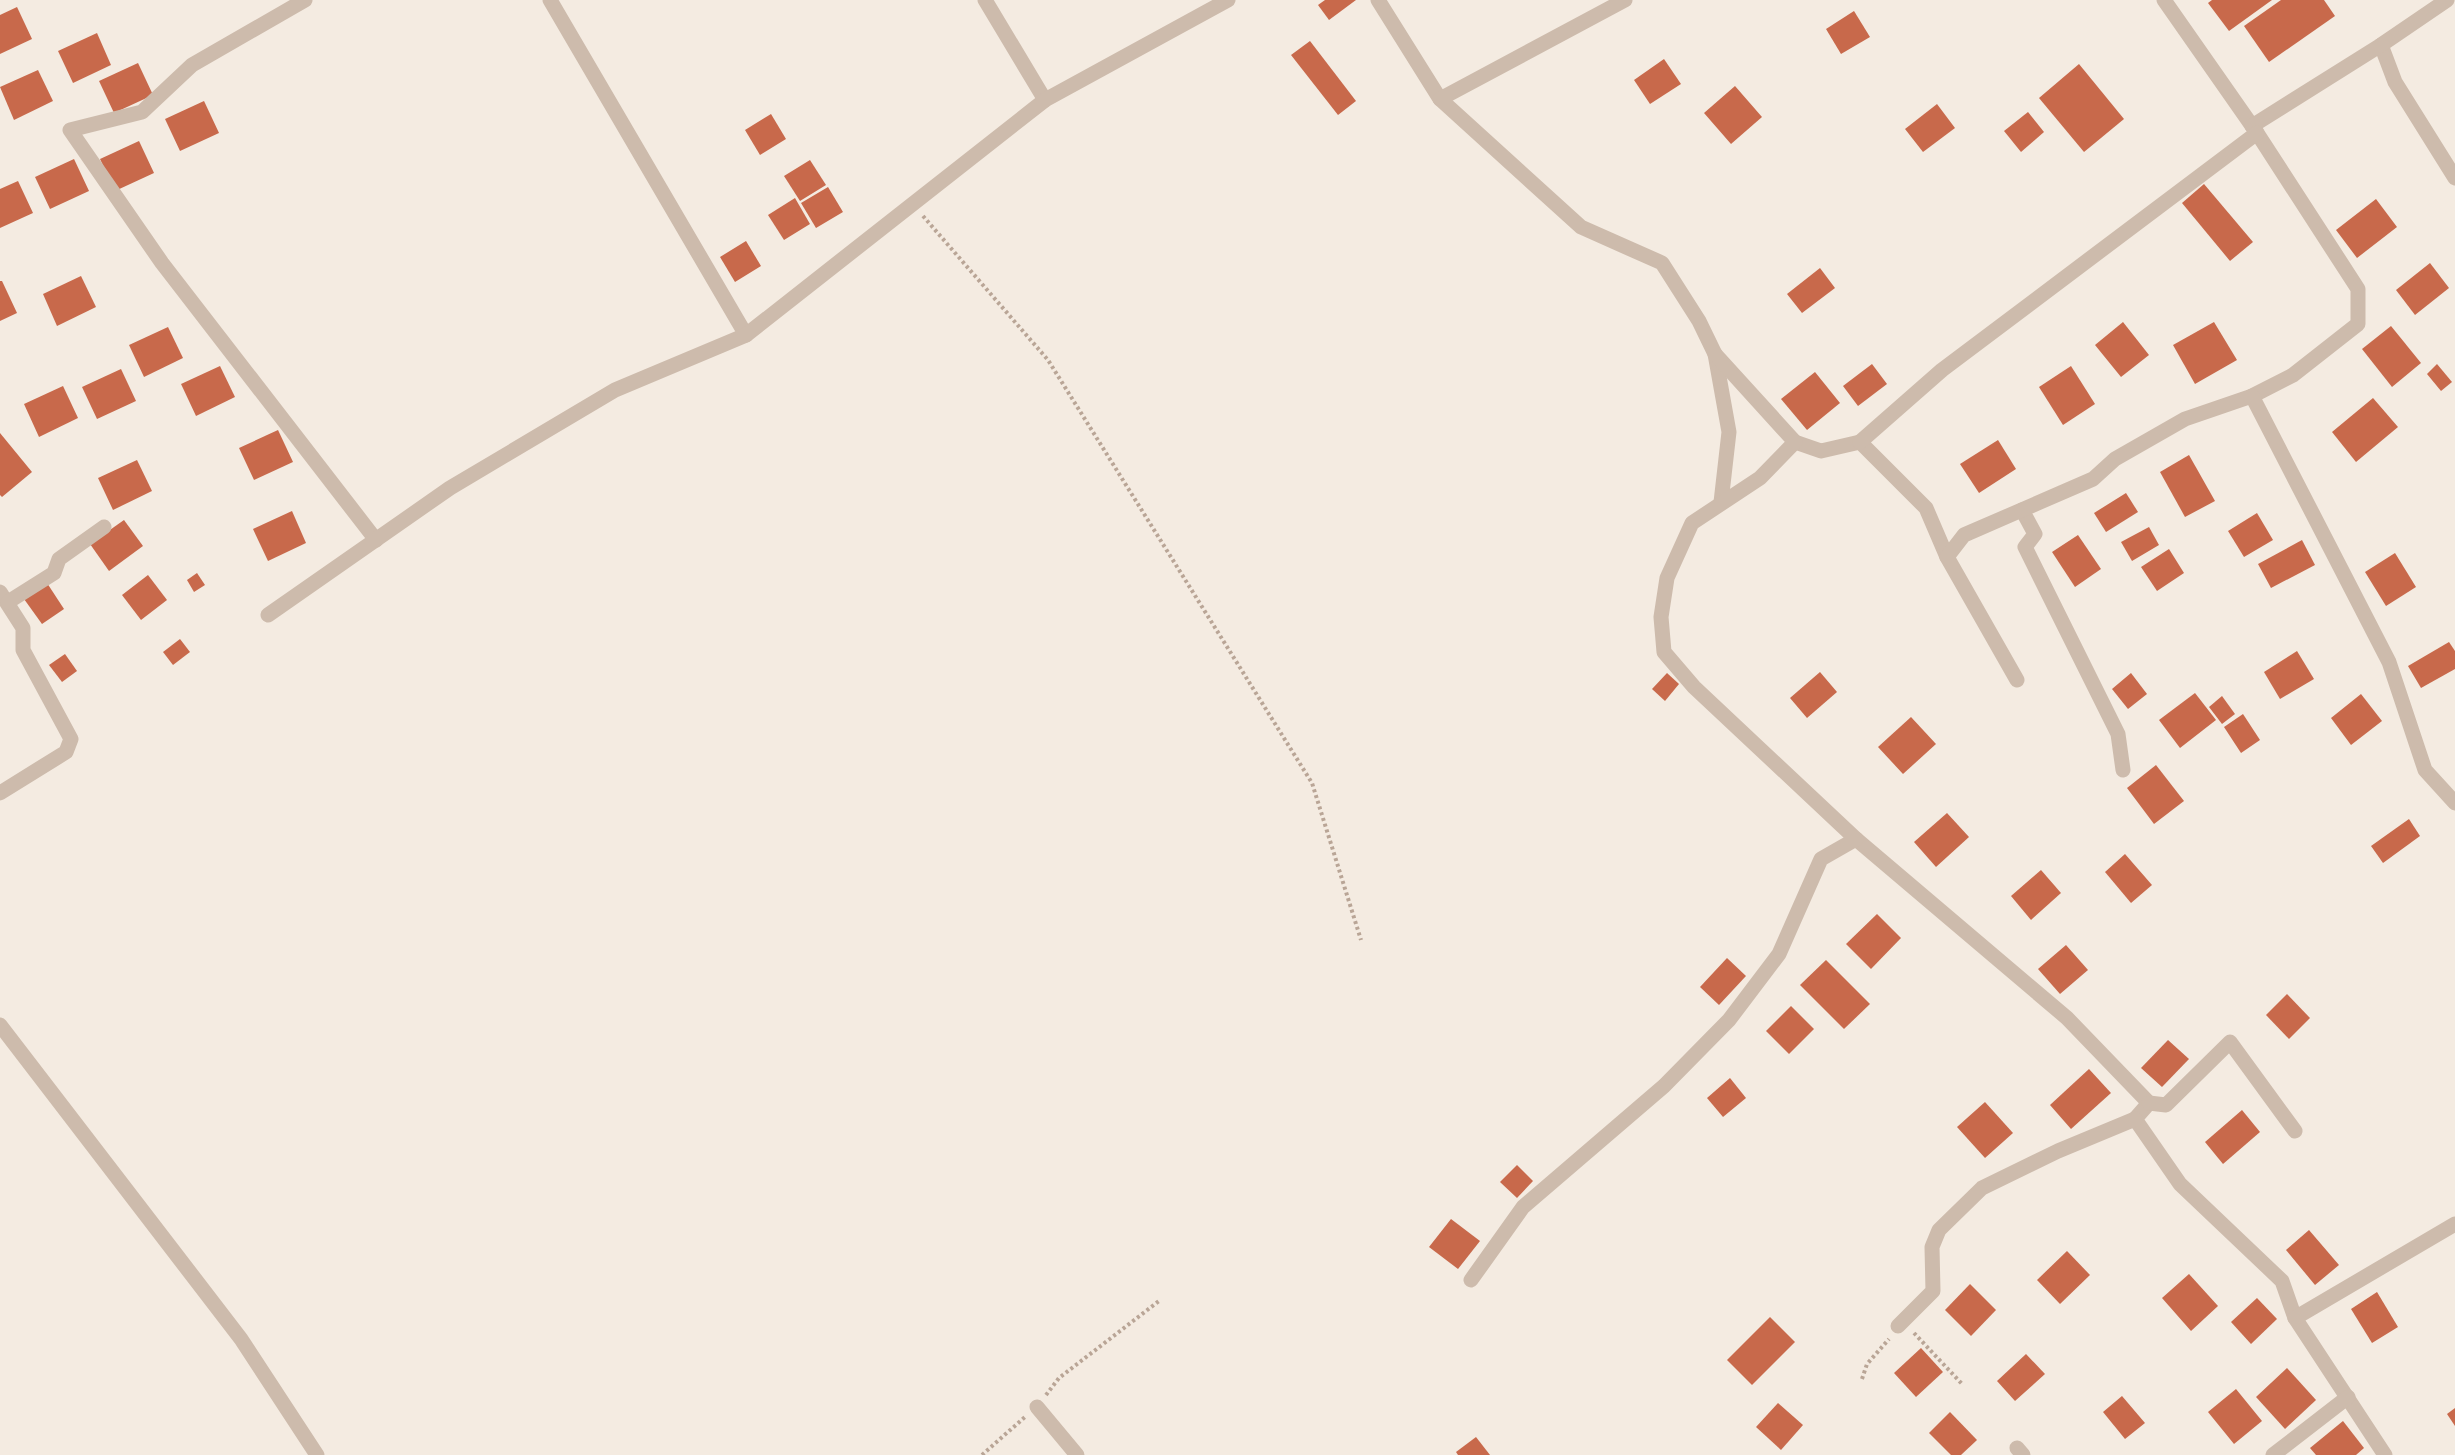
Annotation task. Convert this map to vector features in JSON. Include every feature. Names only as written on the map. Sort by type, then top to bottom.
[{"type":"street","points":[[305,0],[192,65],[142,112],[70,130],[162,263],[376,540]]},
{"type":"street","points":[[550,0],[746,335]]},
{"type":"street","points":[[985,0],[1045,100]]},
{"type":"street","points":[[268,615],[450,488],[615,390],[746,335],[1045,100],[1228,0]]},
{"type":"street","points":[[1378,0],[1440,99],[1581,227],[1662,263],[1698,321],[1715,354],[1795,442],[1821,451],[1860,442],[1942,370],[2254,129],[2447,0]]},
{"type":"street","points":[[1440,99],[1625,0]]},
{"type":"street","points":[[1947,557],[1964,535],[2093,479],[2115,459],[2185,419],[2252,396],[2294,375],[2358,324],[2358,289],[2254,129],[2164,0]]},
{"type":"street","points":[[2381,45],[2395,82],[2455,178]]},
{"type":"street","points":[[1715,354],[1729,432],[1721,502]]},
{"type":"street","points":[[2252,396],[2389,662],[2426,770],[2455,803]]},
{"type":"street","points":[[1795,442],[1760,478],[1692,523],[1667,578],[1660,617],[1664,652],[1694,687],[1856,839],[2067,1018],[2149,1103],[2166,1106],[2230,1042],[2295,1131]]},
{"type":"street","points":[[1860,442],[1926,508],[1947,557],[2017,680]]},
{"type":"street","points":[[2022,510],[2036,534],[2025,547],[2118,734],[2123,770]]},
{"type":"street","points":[[0,793],[66,752],[71,739],[23,650],[23,628],[4,597],[54,573],[59,559],[104,526]]},
{"type":"street","points":[[1471,1280],[1523,1207],[1664,1086],[1728,1020],[1779,954],[1821,859],[1856,839]]},
{"type":"street","points":[[0,1025],[241,1339],[317,1455]]},
{"type":"street","points":[[1901,1324],[1933,1291],[1932,1247],[1939,1230],[1982,1188],[2058,1151],[2135,1119],[2149,1103]]},
{"type":"street","points":[[2135,1119],[2180,1184],[2282,1281],[2295,1318],[2385,1455]]},
{"type":"street","points":[[2295,1318],[2455,1224]]},
{"type":"street","points":[[2273,1455],[2348,1397]]},
{"type":"street","points":[[1037,1407],[1077,1455]]},
{"type":"path","points":[[912,203],[1048,360],[1312,783],[1361,940]]},
{"type":"path","points":[[982,1455],[1037,1407],[1059,1378],[1159,1301]]},
{"type":"path","points":[[1862,1379],[1867,1364],[1901,1324],[1963,1385]]},
{"type":"building","points":[[1325,0],[1356,0],[1329,20],[1318,5]]},
{"type":"building","points":[[2212,0],[2272,0],[2229,31],[2208,3]]},
{"type":"building","points":[[2281,0],[2324,0],[2335,16],[2269,62],[2244,26]]},
{"type":"building","points":[[17,7],[32,39],[0,54],[0,15]]},
{"type":"building","points":[[1854,11],[1870,37],[1841,54],[1826,29]]},
{"type":"building","points":[[97,33],[111,65],[73,83],[58,51]]},
{"type":"building","points":[[1310,41],[1356,101],[1338,115],[1291,55]]},
{"type":"building","points":[[1664,59],[1681,84],[1650,104],[1634,80]]},
{"type":"building","points":[[138,63],[153,95],[114,113],[99,81]]},
{"type":"building","points":[[2079,64],[2124,119],[2084,152],[2039,98]]},
{"type":"building","points":[[38,70],[53,101],[14,120],[0,87]]},
{"type":"building","points":[[1735,86],[1762,117],[1731,144],[1704,113]]},
{"type":"building","points":[[204,101],[219,133],[180,151],[165,119]]},
{"type":"building","points":[[1937,104],[1955,128],[1923,152],[1905,129]]},
{"type":"building","points":[[2028,112],[2044,132],[2021,152],[2004,131]]},
{"type":"building","points":[[771,114],[786,139],[760,155],[745,130]]},
{"type":"building","points":[[139,141],[154,173],[115,191],[100,159]]},
{"type":"building","points":[[74,159],[89,191],[50,209],[35,177]]},
{"type":"building","points":[[810,160],[826,185],[800,201],[784,176]]},
{"type":"building","points":[[18,181],[33,213],[0,228],[0,189]]},
{"type":"building","points":[[2204,184],[2253,242],[2230,261],[2182,203]]},
{"type":"building","points":[[828,187],[843,212],[816,228],[801,203]]},
{"type":"building","points":[[795,198],[810,224],[784,240],[768,215]]},
{"type":"building","points":[[2376,199],[2397,227],[2357,258],[2336,230]]},
{"type":"building","points":[[746,241],[761,266],[735,282],[720,257]]},
{"type":"building","points":[[2430,263],[2449,288],[2415,315],[2396,290]]},
{"type":"building","points":[[1820,268],[1835,288],[1802,313],[1787,294]]},
{"type":"building","points":[[81,276],[96,307],[57,326],[43,294]]},
{"type":"building","points":[[0,281],[17,313],[0,321]]},
{"type":"building","points":[[2123,322],[2149,355],[2121,377],[2095,345]]},
{"type":"building","points":[[2214,322],[2237,360],[2195,384],[2173,345]]},
{"type":"building","points":[[2391,326],[2421,363],[2392,387],[2362,349]]},
{"type":"building","points":[[168,327],[183,358],[144,377],[129,345]]},
{"type":"building","points":[[1872,364],[1887,384],[1858,406],[1843,386]]},
{"type":"building","points":[[2437,364],[2452,382],[2441,391],[2427,374]]},
{"type":"building","points":[[220,366],[235,397],[196,416],[181,384]]},
{"type":"building","points":[[2071,366],[2095,404],[2063,425],[2039,387]]},
{"type":"building","points":[[121,369],[136,401],[97,419],[82,387]]},
{"type":"building","points":[[1815,372],[1840,403],[1807,430],[1781,399]]},
{"type":"building","points":[[63,386],[78,418],[39,437],[24,404]]},
{"type":"building","points":[[2373,398],[2398,427],[2356,462],[2332,432]]},
{"type":"building","points":[[278,430],[293,462],[254,480],[239,448]]},
{"type":"building","points":[[0,433],[32,472],[2,497],[0,495]]},
{"type":"building","points":[[1998,440],[2016,469],[1979,493],[1960,464]]},
{"type":"building","points":[[2189,455],[2215,501],[2185,517],[2160,472]]},
{"type":"building","points":[[137,460],[152,491],[113,510],[98,478]]},
{"type":"building","points":[[2126,493],[2138,512],[2106,532],[2094,513]]},
{"type":"building","points":[[292,511],[306,543],[268,561],[253,529]]},
{"type":"building","points":[[2257,513],[2273,540],[2244,557],[2228,531]]},
{"type":"building","points":[[124,520],[143,546],[109,571],[90,544]]},
{"type":"building","points":[[2149,527],[2159,545],[2132,561],[2121,542]]},
{"type":"building","points":[[2078,535],[2101,569],[2075,587],[2052,552]]},
{"type":"building","points":[[2302,540],[2315,565],[2271,588],[2258,564]]},
{"type":"building","points":[[2169,549],[2184,573],[2157,591],[2141,567]]},
{"type":"building","points":[[2395,553],[2416,587],[2386,606],[2365,572]]},
{"type":"building","points":[[197,573],[205,585],[194,592],[187,580]]},
{"type":"building","points":[[148,575],[167,600],[141,620],[122,595]]},
{"type":"building","points":[[47,583],[64,609],[42,624],[24,599]]},
{"type":"building","points":[[180,639],[190,652],[173,665],[163,652]]},
{"type":"building","points":[[2449,642],[2455,651],[2455,669],[2421,688],[2408,666]]},
{"type":"building","points":[[2297,651],[2314,679],[2280,699],[2264,672]]},
{"type":"building","points":[[65,654],[77,671],[62,682],[49,665]]},
{"type":"building","points":[[1820,672],[1837,692],[1807,718],[1790,698]]},
{"type":"building","points":[[1667,673],[1679,684],[1665,701],[1652,689]]},
{"type":"building","points":[[2131,673],[2147,694],[2128,709],[2112,689]]},
{"type":"building","points":[[2195,693],[2216,720],[2180,748],[2159,720]]},
{"type":"building","points":[[2361,694],[2382,721],[2351,745],[2331,718]]},
{"type":"building","points":[[2222,696],[2235,714],[2222,724],[2209,707]]},
{"type":"building","points":[[2243,714],[2260,740],[2241,753],[2224,727]]},
{"type":"building","points":[[1911,717],[1936,744],[1903,774],[1878,747]]},
{"type":"building","points":[[2156,765],[2184,801],[2154,824],[2127,788]]},
{"type":"building","points":[[1947,813],[1969,837],[1936,867],[1914,842]]},
{"type":"building","points":[[2409,819],[2420,836],[2383,863],[2371,846]]},
{"type":"building","points":[[2125,854],[2152,885],[2131,903],[2105,872]]},
{"type":"building","points":[[2041,870],[2061,893],[2031,920],[2011,896]]},
{"type":"building","points":[[1877,914],[1901,938],[1871,969],[1846,944]]},
{"type":"building","points":[[2066,945],[2088,970],[2060,994],[2038,969]]},
{"type":"building","points":[[1727,958],[1746,976],[1719,1005],[1700,987]]},
{"type":"building","points":[[1826,960],[1870,1004],[1844,1029],[1800,985]]},
{"type":"building","points":[[2287,994],[2310,1018],[2289,1039],[2266,1015]]},
{"type":"building","points":[[1791,1006],[1814,1029],[1789,1054],[1766,1031]]},
{"type":"building","points":[[2168,1040],[2189,1059],[2162,1087],[2141,1068]]},
{"type":"building","points":[[2089,1069],[2111,1093],[2071,1129],[2050,1105]]},
{"type":"building","points":[[1730,1078],[1746,1098],[1723,1117],[1707,1098]]},
{"type":"building","points":[[1985,1102],[2013,1133],[1985,1158],[1957,1127]]},
{"type":"building","points":[[2242,1110],[2260,1132],[2223,1164],[2205,1142]]},
{"type":"building","points":[[1517,1165],[1533,1181],[1517,1198],[1500,1182]]},
{"type":"building","points":[[1451,1219],[1480,1241],[1458,1269],[1429,1247]]},
{"type":"building","points":[[2309,1230],[2339,1265],[2315,1285],[2286,1250]]},
{"type":"building","points":[[2067,1251],[2090,1275],[2060,1304],[2037,1280]]},
{"type":"building","points":[[2189,1274],[2218,1306],[2191,1331],[2162,1298]]},
{"type":"building","points":[[1970,1284],[1996,1310],[1971,1336],[1945,1310]]},
{"type":"building","points":[[2377,1292],[2398,1327],[2372,1343],[2351,1309]]},
{"type":"building","points":[[2257,1298],[2277,1319],[2251,1344],[2231,1322]]},
{"type":"building","points":[[1770,1317],[1795,1342],[1752,1385],[1727,1360]]},
{"type":"building","points":[[1921,1348],[1943,1372],[1916,1397],[1894,1373]]},
{"type":"building","points":[[2026,1354],[2045,1374],[2015,1401],[1997,1381]]},
{"type":"building","points":[[2287,1368],[2316,1400],[2285,1429],[2256,1397]]},
{"type":"building","points":[[2236,1389],[2262,1421],[2234,1444],[2208,1412]]},
{"type":"building","points":[[2122,1396],[2145,1423],[2125,1439],[2103,1412]]},
{"type":"building","points":[[1778,1403],[1803,1425],[1781,1450],[1756,1427]]},
{"type":"building","points":[[2455,1408],[2455,1426],[2447,1414]]},
{"type":"building","points":[[1950,1412],[1977,1440],[1961,1455],[1951,1455],[1929,1433]]},
{"type":"building","points":[[2343,1421],[2364,1448],[2356,1455],[2316,1455],[2310,1448]]},
{"type":"building","points":[[1476,1437],[1490,1455],[1458,1455],[1456,1452]]}]
